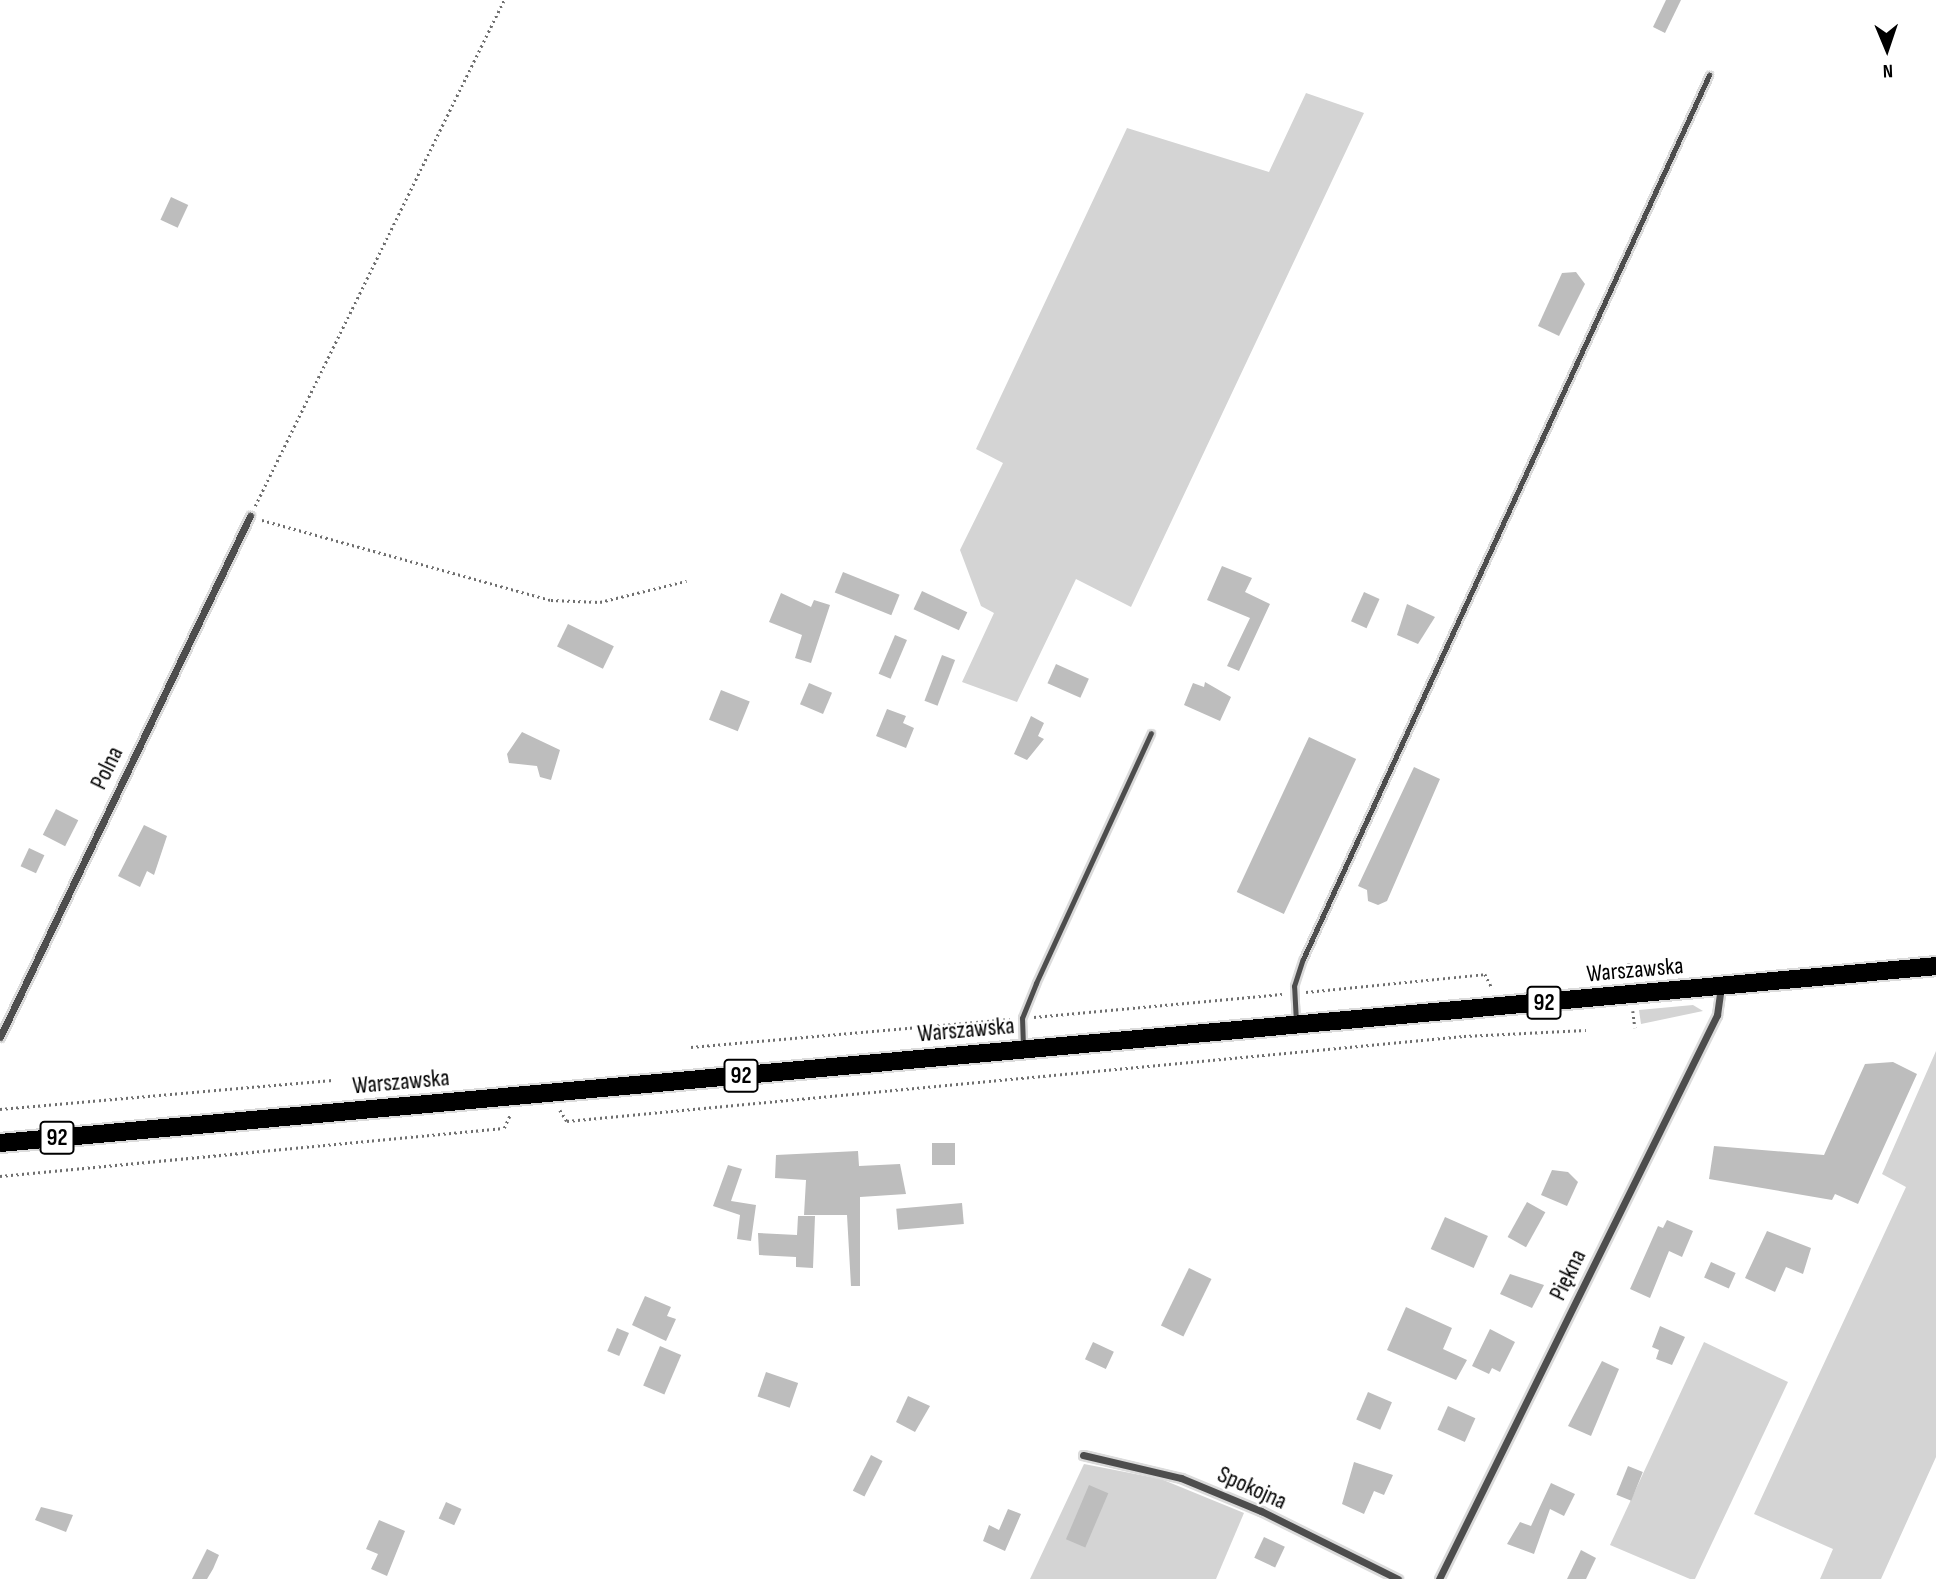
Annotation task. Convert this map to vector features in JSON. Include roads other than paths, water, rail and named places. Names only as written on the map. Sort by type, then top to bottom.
[{"type":"main road","name":"Warszawska","points":[[0,1143],[1936,966]]},
{"type":"street","name":"Polna","points":[[0,1037],[250,516]]},
{"type":"street","name":"Piękna","points":[[1439,1579],[1717,1015],[1721,986]]},
{"type":"street","name":"Spokojna","points":[[1083,1455],[1181,1478],[1398,1579]]},
{"type":"lane","points":[[1296,1026],[1294,992],[1321,921],[1709,75]]},
{"type":"lane","points":[[1024,1049],[1022,1018],[1150,733]]}]
